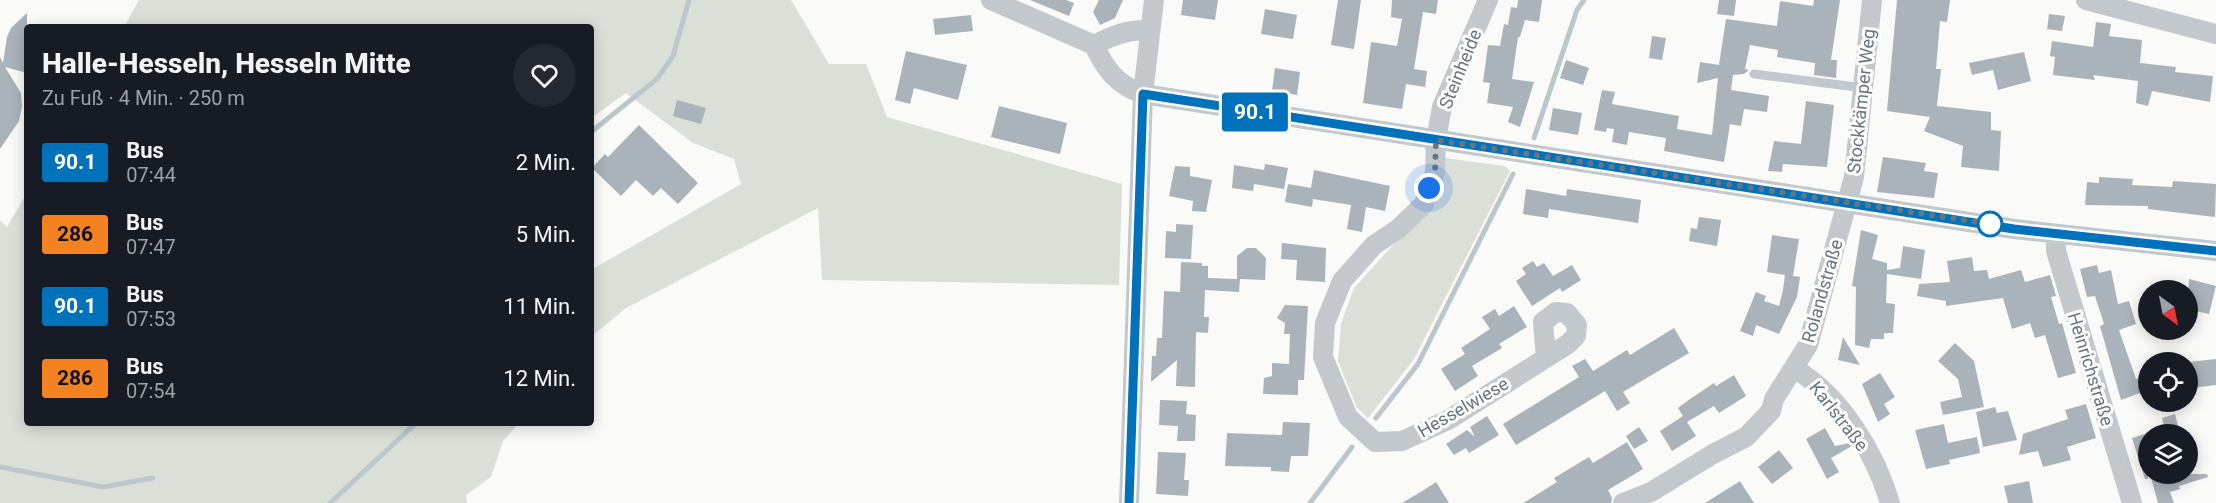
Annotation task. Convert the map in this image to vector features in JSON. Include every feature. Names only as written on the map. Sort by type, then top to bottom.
[{"type":"street","points":[[991,0],[1094,45],[1105,68],[1124,86],[1143,94],[2056,234],[2216,251]]},
{"type":"street","points":[[1129,503],[1143,94],[1154,0]]},
{"type":"street","name":"Steinheide","points":[[1436,140],[1442,107],[1488,0]]},
{"type":"street","name":"Stockkämper Weg","points":[[1847,202],[1854,177],[1872,0]]},
{"type":"street","points":[[2086,0],[2216,34]]},
{"type":"street","points":[[1094,45],[1112,35],[1141,29],[1149,31]]},
{"type":"street","name":"Hesselwiese","points":[[1436,140],[1435,172],[1424,204],[1398,229],[1374,245],[1342,281],[1325,323],[1323,357],[1350,421],[1375,442],[1402,441],[1448,420],[1546,358]]},
{"type":"street","name":"Rolandstraße","points":[[1623,503],[1651,492],[1746,436],[1771,411],[1774,399],[1808,345],[1847,202]]},
{"type":"street","name":"Heinrichstraße","points":[[2056,234],[2056,251],[2132,503]]},
{"type":"street","name":"Karlstraße","points":[[1795,369],[1816,382],[1850,423],[1870,456],[1890,503]]},
{"type":"lane","points":[[1754,74],[1864,88]]},
{"type":"shaded area","points":[[139,0],[791,0],[829,64],[866,64],[887,117],[1122,184],[1119,285],[822,280],[818,208],[626,308],[594,335],[594,268],[741,184],[734,159],[693,143],[626,93],[594,116],[594,24],[126,24]]},
{"type":"shaded area","points":[[1445,158],[1505,166],[1510,171],[1414,359],[1368,418],[1357,408],[1338,361],[1341,324],[1354,288],[1402,235]]},
{"type":"shaded area","points":[[24,198],[24,426],[516,426],[503,441],[491,477],[466,495],[467,503],[0,503],[0,220],[7,227]]},
{"type":"building","points":[[1030,0],[1066,0],[1074,3],[1069,16]]},
{"type":"building","points":[[1099,0],[1123,0],[1115,18],[1100,25],[1093,12]]},
{"type":"building","points":[[1183,0],[1218,0],[1215,20],[1181,15]]},
{"type":"building","points":[[1338,0],[1361,0],[1354,49],[1331,45]]},
{"type":"building","points":[[1392,0],[1438,0],[1436,14],[1423,12],[1414,69],[1427,71],[1425,87],[1406,84],[1402,109],[1363,103],[1371,42],[1397,46],[1402,19],[1391,17]]},
{"type":"building","points":[[1518,0],[1542,0],[1539,22],[1525,20],[1520,37],[1518,37],[1512,79],[1534,82],[1520,127],[1508,122],[1513,107],[1487,103],[1490,83],[1483,82],[1488,45],[1500,46],[1504,24],[1508,25],[1511,7],[1517,8]]},
{"type":"building","points":[[1719,0],[1736,0],[1734,16],[1717,14]]},
{"type":"building","points":[[1814,0],[1840,0],[1831,60],[1837,60],[1836,78],[1814,75],[1815,63],[1777,57],[1778,50],[1750,45],[1745,69],[1749,70],[1744,74],[1733,75],[1731,90],[1769,96],[1767,112],[1744,109],[1741,126],[1730,124],[1724,162],[1664,151],[1666,138],[1629,132],[1627,145],[1612,142],[1614,129],[1607,128],[1606,132],[1594,130],[1602,90],[1615,92],[1612,104],[1679,116],[1677,129],[1712,135],[1718,78],[1697,83],[1700,62],[1719,65],[1726,19],[1777,26],[1780,1],[1813,6]]},
{"type":"building","points":[[1897,0],[1950,0],[1947,22],[1940,21],[1936,69],[1941,69],[1937,106],[1991,112],[1991,130],[2001,131],[1999,171],[1961,167],[1963,146],[1924,131],[1930,117],[1887,111]]},
{"type":"building","points":[[1265,9],[1297,15],[1293,39],[1261,34]]},
{"type":"building","points":[[27,13],[27,24],[24,24],[24,72],[5,67],[21,93],[22,107],[19,121],[0,149],[0,57],[3,63],[7,37],[11,28]]},
{"type":"building","points":[[2049,14],[2065,16],[2062,31],[2047,29]]},
{"type":"building","points":[[971,15],[973,31],[935,35],[933,19]]},
{"type":"building","points":[[2096,22],[2111,24],[2109,36],[2142,40],[2140,63],[2176,67],[2175,72],[2213,76],[2210,102],[2152,91],[2148,106],[2136,103],[2138,81],[2093,75],[2095,80],[2053,75],[2055,57],[2050,56],[2052,41],[2093,47]]},
{"type":"building","points":[[1652,36],[1666,38],[1662,60],[1649,58]]},
{"type":"building","points":[[906,51],[967,65],[958,100],[914,88],[910,104],[895,100]]},
{"type":"building","points":[[2024,52],[2031,81],[1998,90],[1993,70],[1972,75],[1969,63]]},
{"type":"building","points":[[1566,60],[1589,68],[1583,85],[1560,78]]},
{"type":"building","points":[[1275,68],[1300,72],[1297,95],[1272,91]]},
{"type":"building","points":[[677,100],[706,108],[701,124],[673,116]]},
{"type":"building","points":[[1806,101],[1834,105],[1827,167],[1783,164],[1782,172],[1768,171],[1774,141],[1801,144]]},
{"type":"building","points":[[999,106],[1067,123],[1060,154],[991,137]]},
{"type":"building","points":[[1553,108],[1582,113],[1578,135],[1549,130]]},
{"type":"building","points":[[639,125],[698,183],[678,204],[661,188],[653,196],[636,180],[621,196],[594,170],[594,166],[605,154],[608,157]]},
{"type":"building","points":[[1883,157],[1926,163],[1924,171],[1938,173],[1934,198],[1877,192]]},
{"type":"building","points":[[1265,164],[1288,168],[1284,189],[1254,184],[1253,191],[1232,188],[1234,165],[1264,170]]},
{"type":"building","points":[[1175,166],[1190,167],[1190,176],[1212,180],[1206,212],[1192,211],[1193,201],[1169,196]]},
{"type":"building","points":[[1314,170],[1390,186],[1385,211],[1366,207],[1362,232],[1347,229],[1351,205],[1313,199],[1312,207],[1285,202],[1288,184],[1311,188]]},
{"type":"building","points":[[2099,177],[2133,179],[2132,185],[2172,187],[2173,181],[2216,184],[2215,217],[2148,209],[2148,206],[2085,205],[2087,182],[2099,183]]},
{"type":"building","points":[[1526,189],[1566,196],[1567,189],[1641,200],[1638,223],[1549,209],[1548,218],[1523,214]]},
{"type":"building","points":[[1699,217],[1721,220],[1717,246],[1689,241],[1691,228],[1697,229]]},
{"type":"building","points":[[1176,224],[1193,225],[1191,259],[1165,258],[1166,231],[1176,232]]},
{"type":"building","points":[[1861,230],[1878,235],[1872,259],[1887,263],[1887,270],[1900,268],[1903,246],[1925,250],[1921,279],[1887,274],[1886,303],[1895,304],[1893,333],[1884,333],[1884,339],[1871,339],[1869,348],[1855,345],[1856,287],[1852,286]]},
{"type":"building","points":[[1772,235],[1799,239],[1793,276],[1800,277],[1797,297],[1779,334],[1756,325],[1753,336],[1740,331],[1756,292],[1766,296],[1764,301],[1779,306],[1783,290],[1785,275],[1767,272]]},
{"type":"building","points":[[1282,243],[1326,248],[1325,282],[1296,280],[1297,260],[1281,259]]},
{"type":"building","points":[[1247,248],[1256,248],[1266,258],[1265,280],[1240,279],[1239,292],[1205,290],[1204,317],[1209,317],[1208,333],[1196,332],[1195,387],[1176,386],[1177,360],[1151,382],[1152,356],[1156,356],[1157,338],[1162,338],[1164,291],[1180,292],[1181,262],[1202,263],[1202,266],[1208,266],[1208,278],[1237,279],[1237,256]]},
{"type":"building","points":[[1972,257],[1974,271],[1987,270],[1989,279],[2021,270],[2025,282],[2050,275],[2056,296],[2051,297],[2059,324],[2062,323],[2076,373],[2058,378],[2045,335],[2035,338],[2030,323],[2012,329],[2003,298],[1946,306],[1946,301],[1917,296],[1919,284],[1950,282],[1947,261]]},
{"type":"building","points":[[1533,261],[1537,267],[1544,263],[1553,276],[1572,265],[1581,280],[1562,292],[1560,288],[1532,306],[1516,281],[1526,274],[1522,268]]},
{"type":"building","points":[[2097,265],[2099,273],[2111,270],[2118,304],[2129,301],[2136,324],[2119,330],[2136,379],[2138,378],[2138,394],[2121,400],[2100,326],[2104,324],[2095,296],[2087,297],[2080,269]]},
{"type":"building","points":[[2198,281],[2216,286],[2209,314],[2198,312]]},
{"type":"building","points":[[1285,305],[1308,306],[1304,380],[1298,380],[1298,395],[1263,394],[1264,378],[1272,376],[1272,363],[1289,364],[1290,334],[1284,334],[1285,323],[1277,318]]},
{"type":"building","points":[[1514,306],[1527,327],[1499,344],[1502,348],[1472,366],[1478,376],[1455,391],[1441,369],[1465,354],[1461,348],[1490,329],[1482,317],[1495,309],[1499,316]]},
{"type":"building","points":[[1674,328],[1689,353],[1623,392],[1630,403],[1617,411],[1605,391],[1516,445],[1503,424],[1579,377],[1572,366],[1585,359],[1593,371],[1627,350],[1630,355]]},
{"type":"building","points":[[1843,337],[1860,365],[1838,360]]},
{"type":"building","points":[[1955,343],[1974,361],[1984,407],[1943,415],[1940,402],[1962,397],[1958,379],[1938,361]]},
{"type":"building","points":[[2216,359],[2216,385],[2198,387],[2198,361]]},
{"type":"building","points":[[1880,373],[1895,397],[1884,404],[1890,414],[1878,422],[1862,384]]},
{"type":"building","points":[[1734,375],[1746,396],[1719,413],[1714,406],[1687,422],[1696,436],[1672,451],[1660,431],[1683,416],[1678,408],[1714,383],[1716,386]]},
{"type":"building","points":[[1160,400],[1187,401],[1186,414],[1196,415],[1195,441],[1177,441],[1178,426],[1159,425]]},
{"type":"building","points":[[2086,404],[2096,438],[2067,447],[2071,460],[2043,467],[2038,451],[2019,455],[2023,434],[2068,419],[2065,410]]},
{"type":"building","points":[[1995,407],[1997,413],[2008,411],[2017,440],[1983,447],[1976,412]]},
{"type":"building","points":[[2175,414],[2178,424],[2163,424],[2162,418]]},
{"type":"building","points":[[1487,416],[1499,435],[1469,453],[1466,448],[1454,455],[1446,444],[1467,430],[1475,437],[1470,427]]},
{"type":"building","points":[[1283,422],[1310,423],[1308,456],[1291,456],[1289,472],[1271,471],[1271,467],[1225,466],[1227,433],[1282,435]]},
{"type":"building","points":[[1944,424],[1948,443],[1977,437],[1980,453],[1949,460],[1950,464],[1926,469],[1915,430]]},
{"type":"building","points":[[1639,427],[1648,441],[1634,449],[1626,436]]},
{"type":"building","points":[[1825,428],[1835,446],[1850,443],[1852,446],[1831,458],[1839,472],[1827,479],[1806,439]]},
{"type":"building","points":[[2138,436],[2138,457],[2132,438]]},
{"type":"building","points":[[1627,442],[1643,469],[1608,490],[1612,498],[1611,503],[1523,503],[1557,482],[1554,478],[1589,457],[1593,463]]},
{"type":"building","points":[[1779,450],[1793,468],[1772,484],[1758,467]]},
{"type":"building","points":[[1158,452],[1186,453],[1184,480],[1189,480],[1188,496],[1156,494]]},
{"type":"building","points":[[2198,474],[2207,474],[2208,477],[2198,480]]},
{"type":"building","points":[[1740,481],[1754,503],[1705,503]]},
{"type":"building","points":[[2029,481],[2033,503],[2008,503],[2004,486]]},
{"type":"building","points":[[1436,482],[1449,503],[1402,503],[1424,490]]},
{"type":"building","points":[[2153,484],[2185,484],[2179,486],[2180,489],[2170,492],[2174,503],[2158,503]]},
{"type":"waterway","points":[[594,130],[657,79],[673,56],[689,0]]},
{"type":"waterway","points":[[1534,138],[1577,10],[1584,0]]},
{"type":"waterway","points":[[1376,418],[1418,364],[1513,174]]},
{"type":"waterway","points":[[330,503],[413,426]]},
{"type":"waterway","points":[[1310,503],[1352,447]]},
{"type":"waterway","points":[[0,467],[103,487],[153,478]]},
{"type":"bus line","name":"90.1","points":[[1129,503],[1143,94],[2014,229],[2216,251]]},
{"type":"route","points":[[1429,188],[1435,172],[1436,140],[1587,161],[1751,189],[1990,224]]}]
